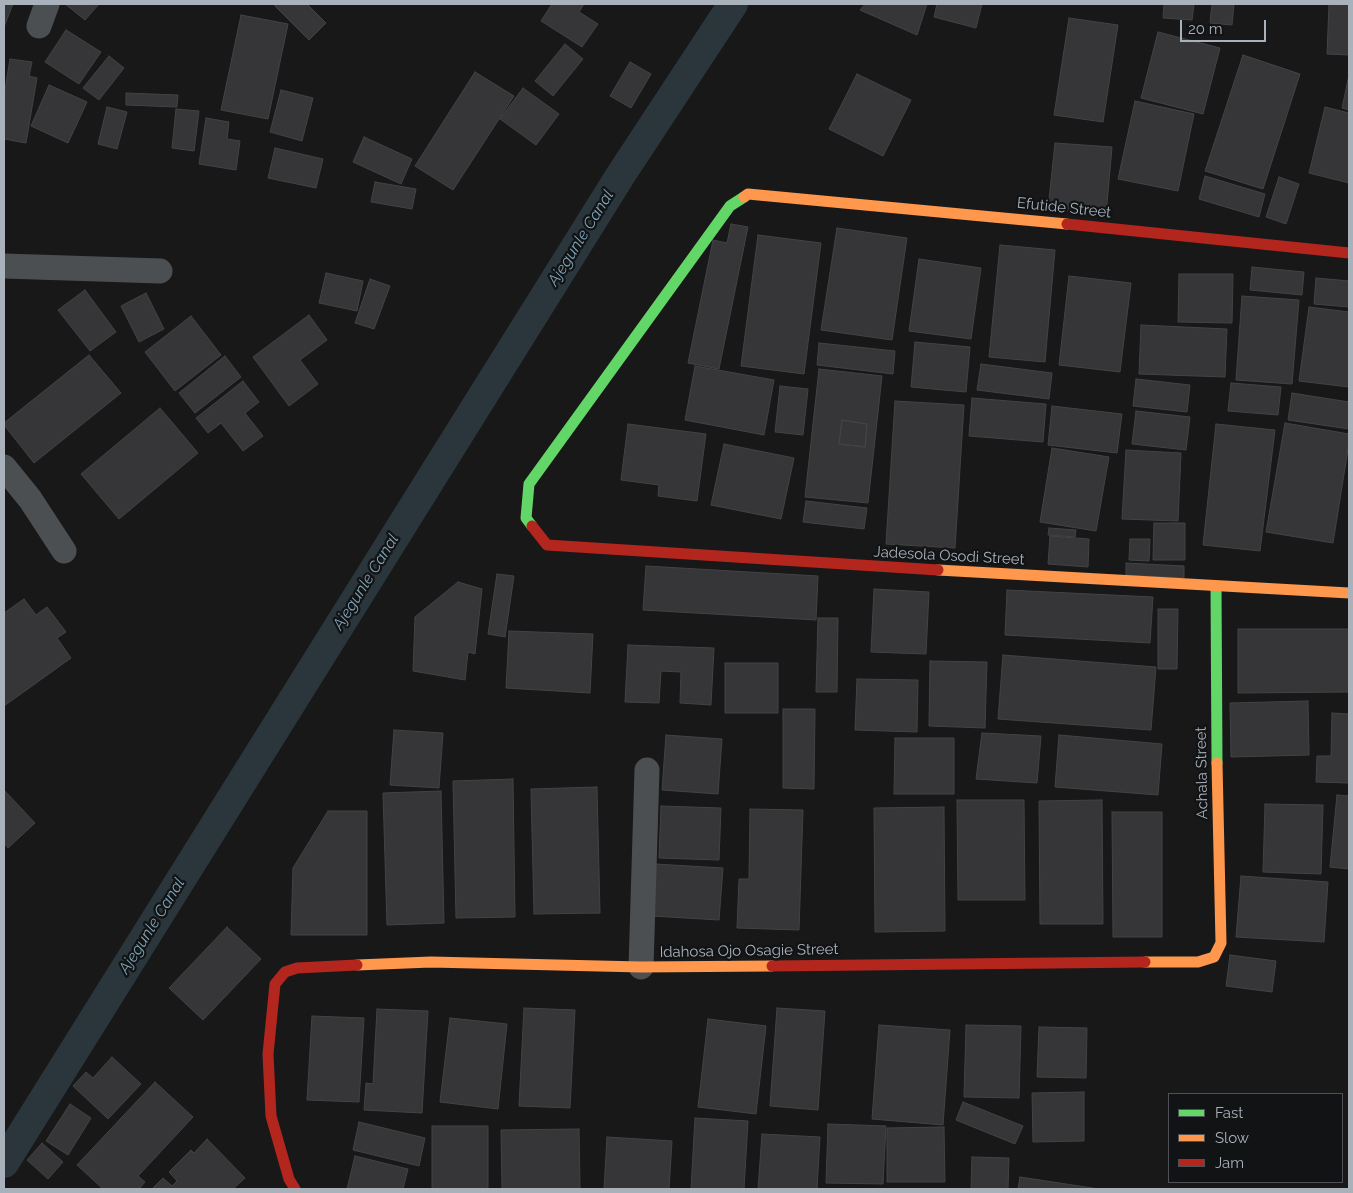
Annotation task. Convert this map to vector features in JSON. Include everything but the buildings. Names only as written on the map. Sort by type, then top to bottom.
[{"type":"street","name":"Efutide Street","points":[[547,545],[526,518],[529,484],[730,206],[748,194],[1080,224],[1349,253]]},
{"type":"street","points":[[4,266],[160,271]]},
{"type":"street","points":[[4,466],[30,499],[64,551]]},
{"type":"street","name":"Jadesola Osodi Street","points":[[547,545],[869,566],[1349,593]]},
{"type":"street","name":"Achala Street","points":[[1214,958],[1221,943],[1217,789],[1216,586]]},
{"type":"street","points":[[641,966],[647,770]]},
{"type":"street","name":"Idahosa Ojo Osagie Street","points":[[295,1189],[289,1179],[271,1116],[268,1054],[275,984],[285,972],[297,968],[431,962],[641,966],[1198,962],[1214,958]]},
{"type":"waterway","name":"Ajegunle Canal","points":[[4,1163],[620,176],[733,4]]},
{"type":"traffic: fast","points":[[532,526],[526,518],[529,484],[730,206],[744,197]]},
{"type":"traffic: fast","points":[[1216,586],[1217,763]]},
{"type":"traffic: slow","points":[[744,197],[748,194],[1067,224]]},
{"type":"traffic: slow","points":[[938,570],[1349,593]]},
{"type":"traffic: slow","points":[[1145,962],[1198,962],[1214,957],[1221,943],[1217,763]]},
{"type":"traffic: slow","points":[[357,965],[431,962],[641,967],[772,966]]},
{"type":"traffic: jam","points":[[1067,224],[1349,253]]},
{"type":"traffic: jam","points":[[532,526],[547,545],[938,570]]},
{"type":"traffic: jam","points":[[772,966],[1145,962]]},
{"type":"traffic: jam","points":[[295,1189],[289,1179],[271,1116],[268,1054],[275,984],[285,972],[297,968],[357,965]]}]
